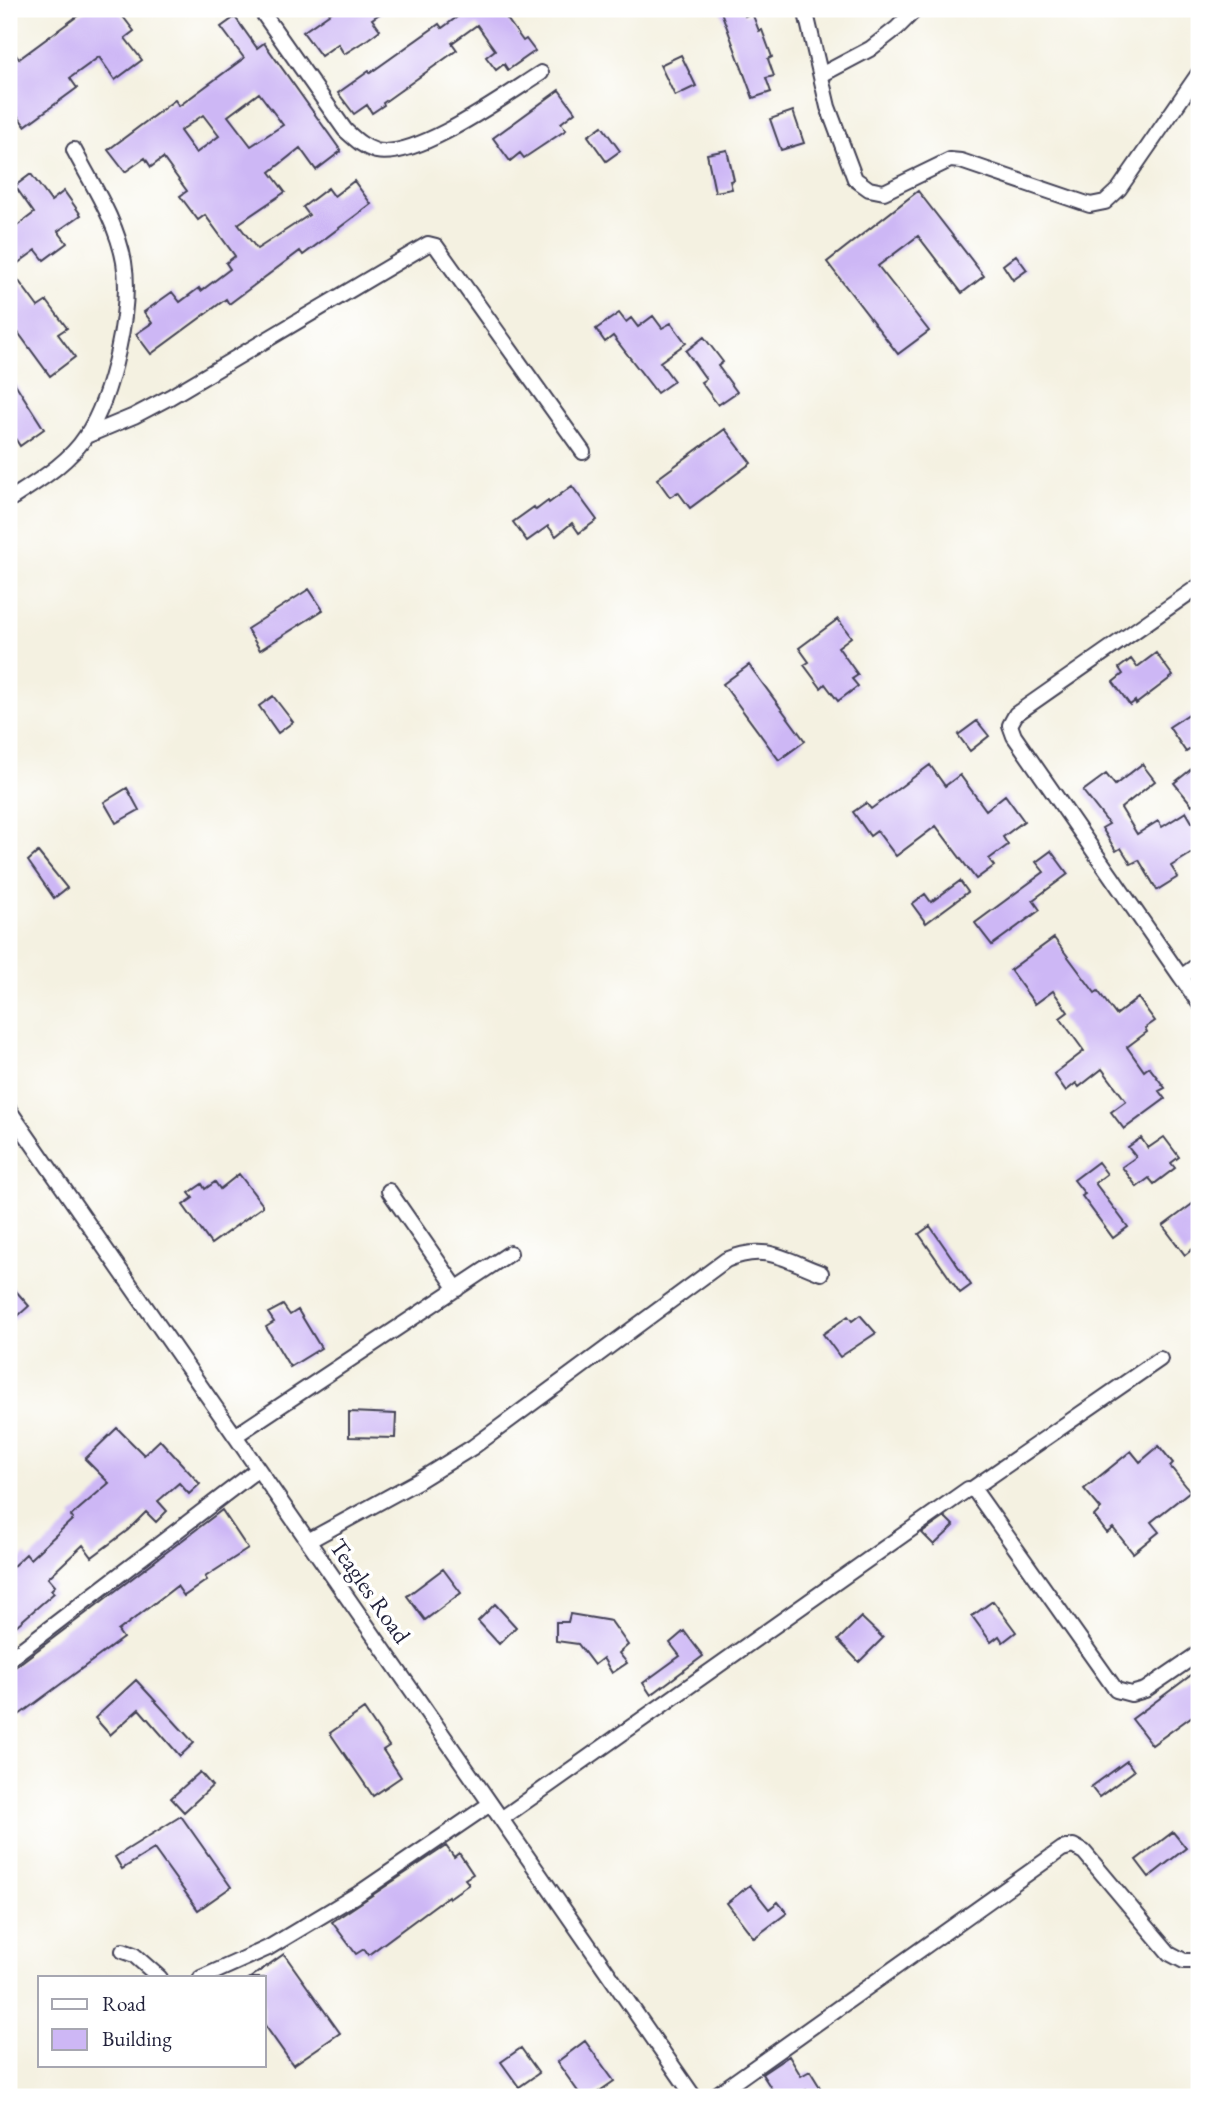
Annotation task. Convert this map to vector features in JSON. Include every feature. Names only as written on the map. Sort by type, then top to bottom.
[{"type":"street","points":[[260,9],[345,130],[360,145],[379,151],[408,149],[438,136],[541,74]]},
{"type":"street","points":[[805,9],[828,107],[855,179],[869,189],[884,192],[950,160],[961,161],[1090,205],[1105,202],[1119,189],[1199,73]]},
{"type":"street","points":[[821,75],[870,49],[916,9]]},
{"type":"street","points":[[9,500],[58,467],[86,436],[111,384],[124,316],[124,263],[111,219],[75,150]]},
{"type":"street","points":[[86,436],[170,397],[428,244],[436,246],[583,452]]},
{"type":"street","points":[[1199,586],[1016,714],[1010,726],[1014,736],[1199,1003]]},
{"type":"street","points":[[1181,977],[1199,964]]},
{"type":"street","name":"Teagles Road","points":[[9,1110],[694,2097]]},
{"type":"street","points":[[389,1191],[457,1289]]},
{"type":"street","points":[[308,1541],[418,1481],[473,1447],[726,1260],[744,1252],[765,1251],[821,1273]]},
{"type":"street","points":[[235,1436],[510,1253]]},
{"type":"street","points":[[501,1819],[1160,1359]]},
{"type":"street","points":[[9,1659],[258,1469]]},
{"type":"street","points":[[972,1489],[1116,1690],[1131,1694],[1145,1690],[1199,1653]]},
{"type":"street","points":[[205,1976],[268,1948],[347,1901],[490,1804]]},
{"type":"street","points":[[713,2097],[1062,1849],[1073,1846],[1084,1853],[1169,1953],[1184,1961],[1199,1961]]},
{"type":"street","points":[[123,1951],[134,1955],[158,1976]]},
{"type":"building","points":[[87,9],[117,9],[134,31],[125,38],[142,60],[115,80],[99,57],[70,78],[77,88],[25,126],[17,115],[9,122],[9,46],[19,59]]},
{"type":"building","points":[[336,9],[387,9],[372,19],[380,30],[368,39],[344,54],[338,44],[321,56],[303,32]]},
{"type":"building","points":[[468,9],[500,9],[523,41],[526,39],[535,51],[508,70],[504,64],[496,70],[486,57],[495,50],[477,25],[452,43],[457,50],[383,103],[384,105],[372,113],[367,105],[354,114],[338,93],[439,24],[442,28]]},
{"type":"building","points":[[720,9],[742,9],[745,16],[752,13],[772,57],[768,59],[774,76],[766,78],[771,92],[753,98]]},
{"type":"building","points":[[235,17],[257,48],[264,43],[341,151],[316,170],[300,148],[270,172],[285,192],[238,224],[257,249],[309,215],[303,207],[328,188],[334,196],[354,181],[371,204],[303,255],[300,251],[229,304],[226,299],[151,354],[136,334],[152,323],[144,312],[172,292],[180,302],[199,288],[201,291],[230,269],[226,263],[235,256],[205,215],[198,220],[180,196],[187,191],[163,158],[151,167],[145,158],[125,172],[108,150],[175,100],[179,106],[244,58],[221,27]],"holes":[[[259,93],[283,125],[251,146],[228,116]],[[203,115],[219,136],[196,153],[180,131]]]},
{"type":"building","points":[[681,55],[696,86],[675,96],[660,65]]},
{"type":"building","points":[[559,90],[575,112],[561,123],[566,130],[524,158],[520,153],[510,161],[493,138]]},
{"type":"building","points":[[793,111],[804,143],[781,150],[770,119]]},
{"type":"building","points":[[602,126],[620,151],[606,161],[588,136]]},
{"type":"building","points":[[727,150],[734,180],[730,181],[732,189],[715,192],[707,154]]},
{"type":"building","points":[[31,174],[51,201],[64,191],[81,215],[58,231],[67,243],[44,260],[36,250],[10,269],[38,307],[47,301],[67,328],[58,334],[75,357],[50,376],[9,320],[9,232],[34,213],[15,186]]},
{"type":"building","points":[[918,191],[984,276],[962,293],[918,236],[878,266],[929,331],[898,354],[827,262]]},
{"type":"building","points":[[1016,255],[1027,270],[1013,280],[1003,265]]},
{"type":"building","points":[[619,313],[626,322],[631,318],[638,327],[653,316],[662,328],[671,323],[686,343],[660,362],[674,381],[657,393],[613,336],[605,342],[596,329]]},
{"type":"building","points":[[704,337],[723,362],[718,366],[737,392],[718,405],[701,382],[706,379],[686,351]]},
{"type":"building","points":[[9,374],[44,429],[20,446],[9,429]]},
{"type":"building","points":[[725,429],[751,463],[690,508],[678,492],[670,497],[657,479]]},
{"type":"building","points":[[572,486],[597,520],[579,533],[572,523],[556,536],[548,526],[527,541],[513,522],[534,507],[536,510],[548,501],[549,503]]},
{"type":"building","points":[[309,589],[323,610],[260,650],[247,629]]},
{"type":"building","points":[[838,619],[851,637],[838,647],[858,675],[852,679],[858,686],[838,701],[825,684],[821,688],[804,665],[809,662],[799,648]]},
{"type":"building","points":[[1156,653],[1173,676],[1136,704],[1135,701],[1130,705],[1113,682],[1123,674],[1119,668],[1131,659],[1137,667]]},
{"type":"building","points":[[749,665],[805,741],[779,760],[723,684]]},
{"type":"building","points":[[273,696],[293,722],[278,733],[259,706]]},
{"type":"building","points":[[1189,714],[1199,729],[1199,743],[1186,752],[1169,727]]},
{"type":"building","points":[[977,721],[989,736],[970,751],[958,735]]},
{"type":"building","points":[[1199,763],[1199,799],[1192,805],[1174,783]]},
{"type":"building","points":[[1142,764],[1155,781],[1121,808],[1137,834],[1158,821],[1162,827],[1186,812],[1199,834],[1199,842],[1194,845],[1197,850],[1171,866],[1178,877],[1157,890],[1139,860],[1131,864],[1121,848],[1116,851],[1102,828],[1109,824],[1083,791],[1106,774],[1115,785]]},
{"type":"building","points":[[930,765],[945,786],[960,775],[986,810],[1005,795],[1024,821],[1003,837],[1008,845],[989,859],[994,866],[976,879],[936,826],[896,856],[877,831],[870,836],[853,812],[866,803],[871,809]]},
{"type":"building","points":[[127,788],[139,810],[116,823],[104,802]]},
{"type":"building","points":[[1051,851],[1068,874],[1033,900],[1040,910],[992,945],[975,923],[1044,872],[1036,862]]},
{"type":"building","points":[[38,852],[67,888],[54,898],[28,861]]},
{"type":"building","points":[[960,881],[968,892],[926,923],[912,904],[925,894],[931,902]]},
{"type":"building","points":[[1054,938],[1095,993],[1098,991],[1116,1015],[1138,998],[1155,1021],[1145,1028],[1147,1032],[1127,1047],[1144,1071],[1149,1067],[1165,1088],[1159,1091],[1165,1099],[1124,1129],[1111,1112],[1126,1101],[1102,1069],[1079,1087],[1076,1083],[1066,1091],[1054,1074],[1084,1051],[1060,1018],[1068,1012],[1053,991],[1035,1004],[1010,970]]},
{"type":"building","points":[[1164,1137],[1179,1157],[1171,1163],[1175,1168],[1154,1184],[1149,1178],[1137,1187],[1122,1167],[1136,1157],[1128,1147],[1141,1138],[1148,1148]]},
{"type":"building","points":[[1098,1162],[1107,1174],[1095,1183],[1128,1227],[1113,1238],[1082,1196],[1085,1194],[1074,1180]]},
{"type":"building","points":[[239,1174],[262,1207],[211,1244],[183,1205],[193,1198],[189,1193],[202,1184],[205,1189],[215,1182],[220,1189]]},
{"type":"building","points":[[1199,1199],[1199,1244],[1185,1255],[1163,1226]]},
{"type":"building","points":[[930,1226],[971,1285],[960,1293],[919,1234]]},
{"type":"building","points":[[9,1283],[29,1306],[9,1324]]},
{"type":"building","points":[[283,1305],[290,1315],[298,1310],[321,1348],[290,1367],[266,1327],[274,1322],[268,1313]]},
{"type":"building","points":[[860,1315],[876,1333],[840,1357],[823,1334],[848,1316],[852,1321]]},
{"type":"building","points":[[349,1412],[396,1414],[395,1438],[349,1437]]},
{"type":"building","points":[[117,1428],[144,1455],[160,1440],[200,1484],[189,1494],[179,1483],[158,1501],[167,1511],[156,1522],[146,1512],[128,1530],[92,1557],[83,1545],[48,1578],[55,1586],[51,1590],[54,1593],[9,1632],[9,1570],[26,1554],[30,1559],[73,1519],[71,1516],[109,1483],[85,1459]]},
{"type":"building","points":[[1159,1446],[1173,1463],[1170,1466],[1190,1491],[1151,1522],[1159,1532],[1133,1553],[1113,1528],[1107,1533],[1094,1516],[1101,1509],[1084,1489],[1131,1451],[1140,1462]]},
{"type":"building","points":[[222,1510],[248,1549],[205,1577],[207,1580],[184,1596],[177,1586],[118,1631],[123,1638],[19,1715],[9,1703],[9,1668],[15,1667]]},
{"type":"building","points":[[945,1517],[954,1526],[934,1545],[922,1533]]},
{"type":"building","points":[[443,1569],[461,1593],[425,1620],[407,1596]]},
{"type":"building","points":[[993,1601],[1016,1632],[1003,1642],[999,1636],[991,1642],[972,1616]]},
{"type":"building","points":[[495,1604],[516,1627],[499,1644],[478,1621]]},
{"type":"building","points":[[570,1614],[611,1621],[628,1645],[619,1653],[627,1663],[612,1673],[603,1658],[594,1665],[578,1644],[556,1641],[556,1622],[568,1622]]},
{"type":"building","points":[[861,1617],[883,1638],[859,1662],[838,1640]]},
{"type":"building","points":[[684,1631],[703,1656],[651,1695],[643,1683],[680,1656],[670,1643]]},
{"type":"building","points":[[1194,1673],[1199,1681],[1199,1711],[1152,1745],[1132,1719]]},
{"type":"building","points":[[136,1680],[194,1743],[180,1756],[139,1709],[110,1735],[95,1718]]},
{"type":"building","points":[[364,1709],[389,1746],[383,1750],[401,1777],[373,1796],[330,1733]]},
{"type":"building","points":[[1127,1761],[1134,1771],[1099,1797],[1091,1787]]},
{"type":"building","points":[[200,1772],[212,1786],[184,1812],[171,1798]]},
{"type":"building","points":[[181,1816],[231,1887],[198,1910],[154,1849],[122,1869],[115,1857]]},
{"type":"building","points":[[1173,1832],[1186,1848],[1149,1877],[1136,1860]]},
{"type":"building","points":[[446,1846],[454,1857],[459,1853],[473,1874],[465,1879],[469,1884],[449,1898],[448,1896],[368,1955],[364,1949],[356,1954],[332,1922]]},
{"type":"building","points":[[750,1885],[769,1909],[778,1902],[787,1913],[754,1938],[727,1903]]},
{"type":"building","points":[[284,1954],[340,2033],[293,2065],[266,2027],[266,1976],[253,1976]]},
{"type":"building","points":[[585,2041],[614,2081],[591,2097],[582,2097],[557,2062]]},
{"type":"building","points":[[521,2048],[539,2073],[519,2087],[501,2062]]},
{"type":"building","points":[[789,2056],[801,2076],[810,2071],[826,2097],[810,2097],[806,2090],[794,2097],[777,2097],[762,2074]]}]
